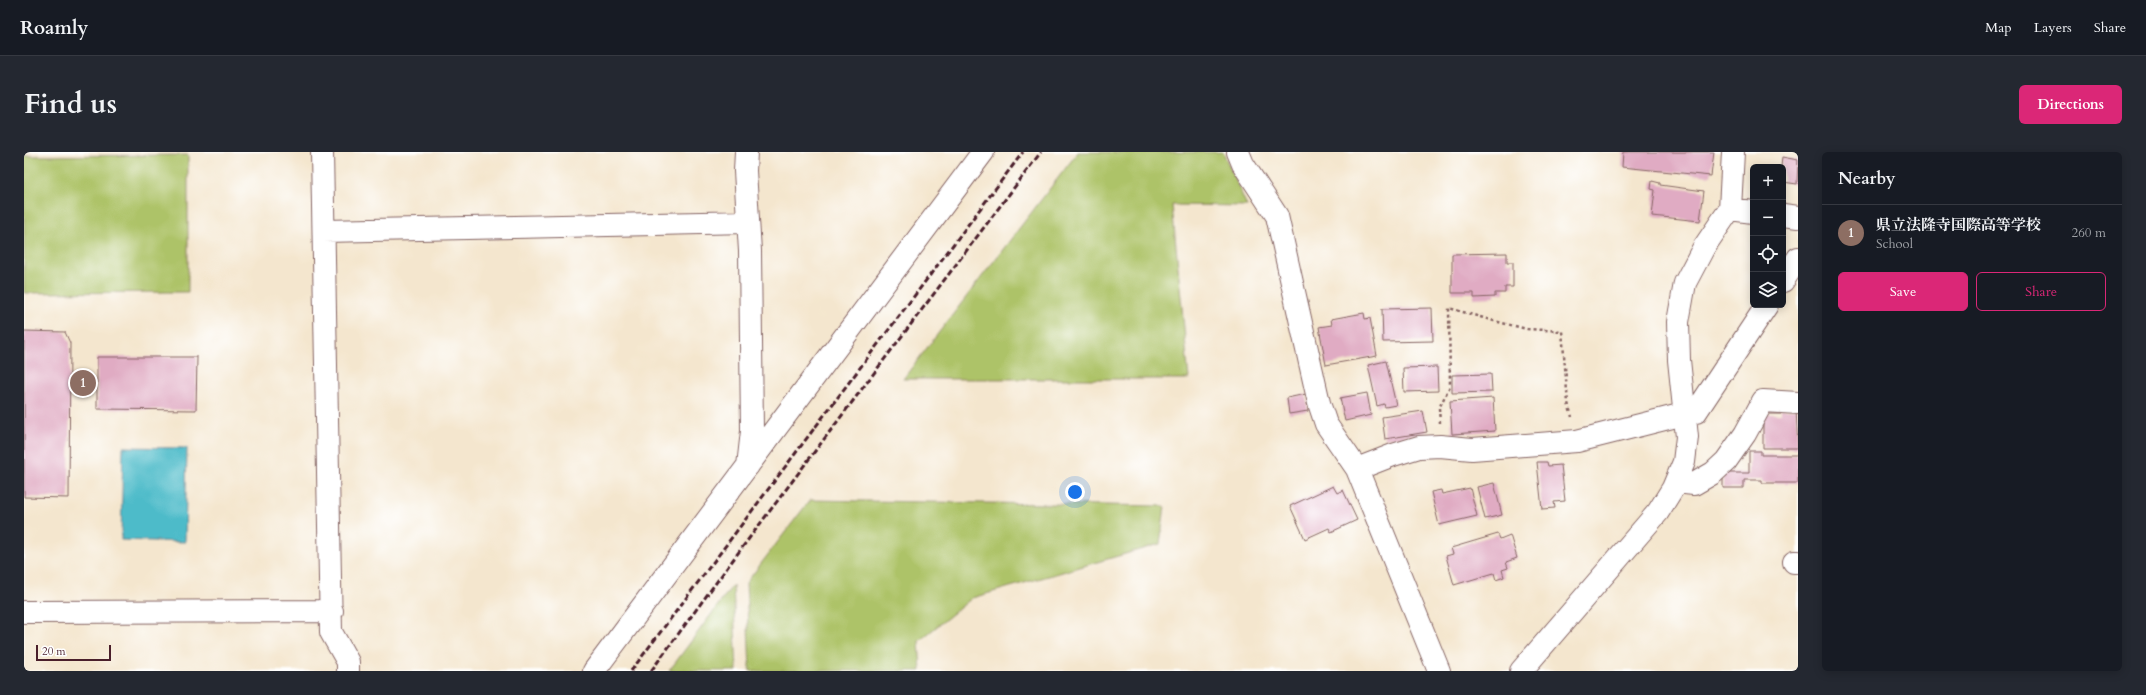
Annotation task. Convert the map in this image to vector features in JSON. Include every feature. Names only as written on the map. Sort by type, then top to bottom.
[{"type":"street","points":[[322,152],[332,611],[331,632],[348,662],[348,671]]},
{"type":"street","points":[[746,152],[745,171],[750,251],[752,423],[748,466]]},
{"type":"street","points":[[594,671],[983,152]]},
{"type":"street","points":[[1238,152],[1243,164],[1277,216],[1319,404],[1326,424],[1357,469],[1439,671]]},
{"type":"street","points":[[1521,671],[1658,512],[1676,482],[1684,462],[1686,443],[1679,360],[1678,322],[1684,283],[1704,246],[1730,209],[1733,152]]},
{"type":"street","points":[[1730,209],[1750,212]]},
{"type":"street","points":[[1786,215],[1798,217]]},
{"type":"street","points":[[324,232],[748,222]]},
{"type":"street","points":[[1786,276],[1798,258]]},
{"type":"street","points":[[1357,469],[1392,455],[1419,447],[1440,446],[1472,449],[1577,441],[1696,412],[1765,308]]},
{"type":"street","points":[[1676,482],[1694,484],[1713,472],[1726,461],[1745,434],[1763,401],[1798,403]]},
{"type":"street","points":[[24,612],[332,611]]},
{"type":"path","points":[[1440,446],[1439,408],[1450,386],[1449,308],[1527,329],[1562,331],[1568,403],[1577,441]]},
{"type":"green space","points":[[1078,152],[1223,152],[1247,206],[1172,205],[1189,379],[903,379]]},
{"type":"green space","points":[[188,155],[188,292],[24,293],[24,156]]},
{"type":"green space","points":[[810,500],[1165,506],[1160,544],[972,598],[919,641],[921,671],[750,671],[746,583]]},
{"type":"green space","points":[[733,585],[737,671],[669,671]]},
{"type":"water","points":[[123,447],[187,448],[185,542],[121,540]]},
{"type":"building","points":[[1623,152],[1714,152],[1711,176],[1622,167]]},
{"type":"building","points":[[1782,157],[1798,160],[1797,184],[1786,182],[1786,164],[1781,164]]},
{"type":"building","points":[[1652,181],[1660,183],[1660,185],[1704,191],[1700,221],[1652,216],[1655,190],[1651,189]]},
{"type":"building","points":[[1507,253],[1507,262],[1513,262],[1513,287],[1505,287],[1505,293],[1495,293],[1495,297],[1474,298],[1474,293],[1452,293],[1452,254]]},
{"type":"building","points":[[1432,308],[1433,341],[1383,342],[1382,309]]},
{"type":"building","points":[[1364,313],[1365,319],[1370,318],[1377,356],[1326,365],[1319,327],[1332,325],[1331,319]]},
{"type":"building","points":[[24,331],[65,332],[70,343],[69,498],[24,497]]},
{"type":"building","points":[[97,357],[197,357],[196,410],[97,409]]},
{"type":"building","points":[[1386,361],[1396,405],[1385,407],[1384,404],[1377,406],[1368,365]]},
{"type":"building","points":[[1437,367],[1438,391],[1404,392],[1403,368]]},
{"type":"building","points":[[1491,374],[1492,392],[1452,393],[1452,375]]},
{"type":"building","points":[[1367,393],[1371,415],[1345,421],[1340,398]]},
{"type":"building","points":[[1306,394],[1308,411],[1289,414],[1287,398]]},
{"type":"building","points":[[1493,398],[1495,431],[1452,434],[1450,401]]},
{"type":"building","points":[[1781,409],[1796,409],[1798,448],[1763,448],[1763,414],[1781,414]]},
{"type":"building","points":[[1423,411],[1427,432],[1385,439],[1382,417]]},
{"type":"building","points":[[1749,451],[1761,451],[1761,455],[1798,455],[1798,483],[1762,483],[1762,480],[1744,480],[1744,488],[1723,488],[1723,473],[1749,473]]},
{"type":"building","points":[[1537,462],[1547,462],[1548,466],[1561,465],[1565,501],[1554,502],[1555,508],[1542,509]]},
{"type":"building","points":[[1494,483],[1502,515],[1485,519],[1477,487]]},
{"type":"building","points":[[1333,486],[1337,493],[1343,490],[1357,520],[1331,532],[1329,528],[1305,539],[1290,506]]},
{"type":"building","points":[[1470,488],[1477,516],[1439,525],[1431,492],[1441,490],[1442,494]]},
{"type":"building","points":[[1498,534],[1500,539],[1510,535],[1517,558],[1506,562],[1508,568],[1502,570],[1504,577],[1496,580],[1494,573],[1454,585],[1446,556],[1453,554],[1451,548]]},
{"type":"railway","points":[[631,671],[1023,152]]},
{"type":"railway","points":[[651,671],[735,557],[1041,152]]},
{"type":"place","name":"県立法隆寺国際高等学校","points":[[83,383]]}]
